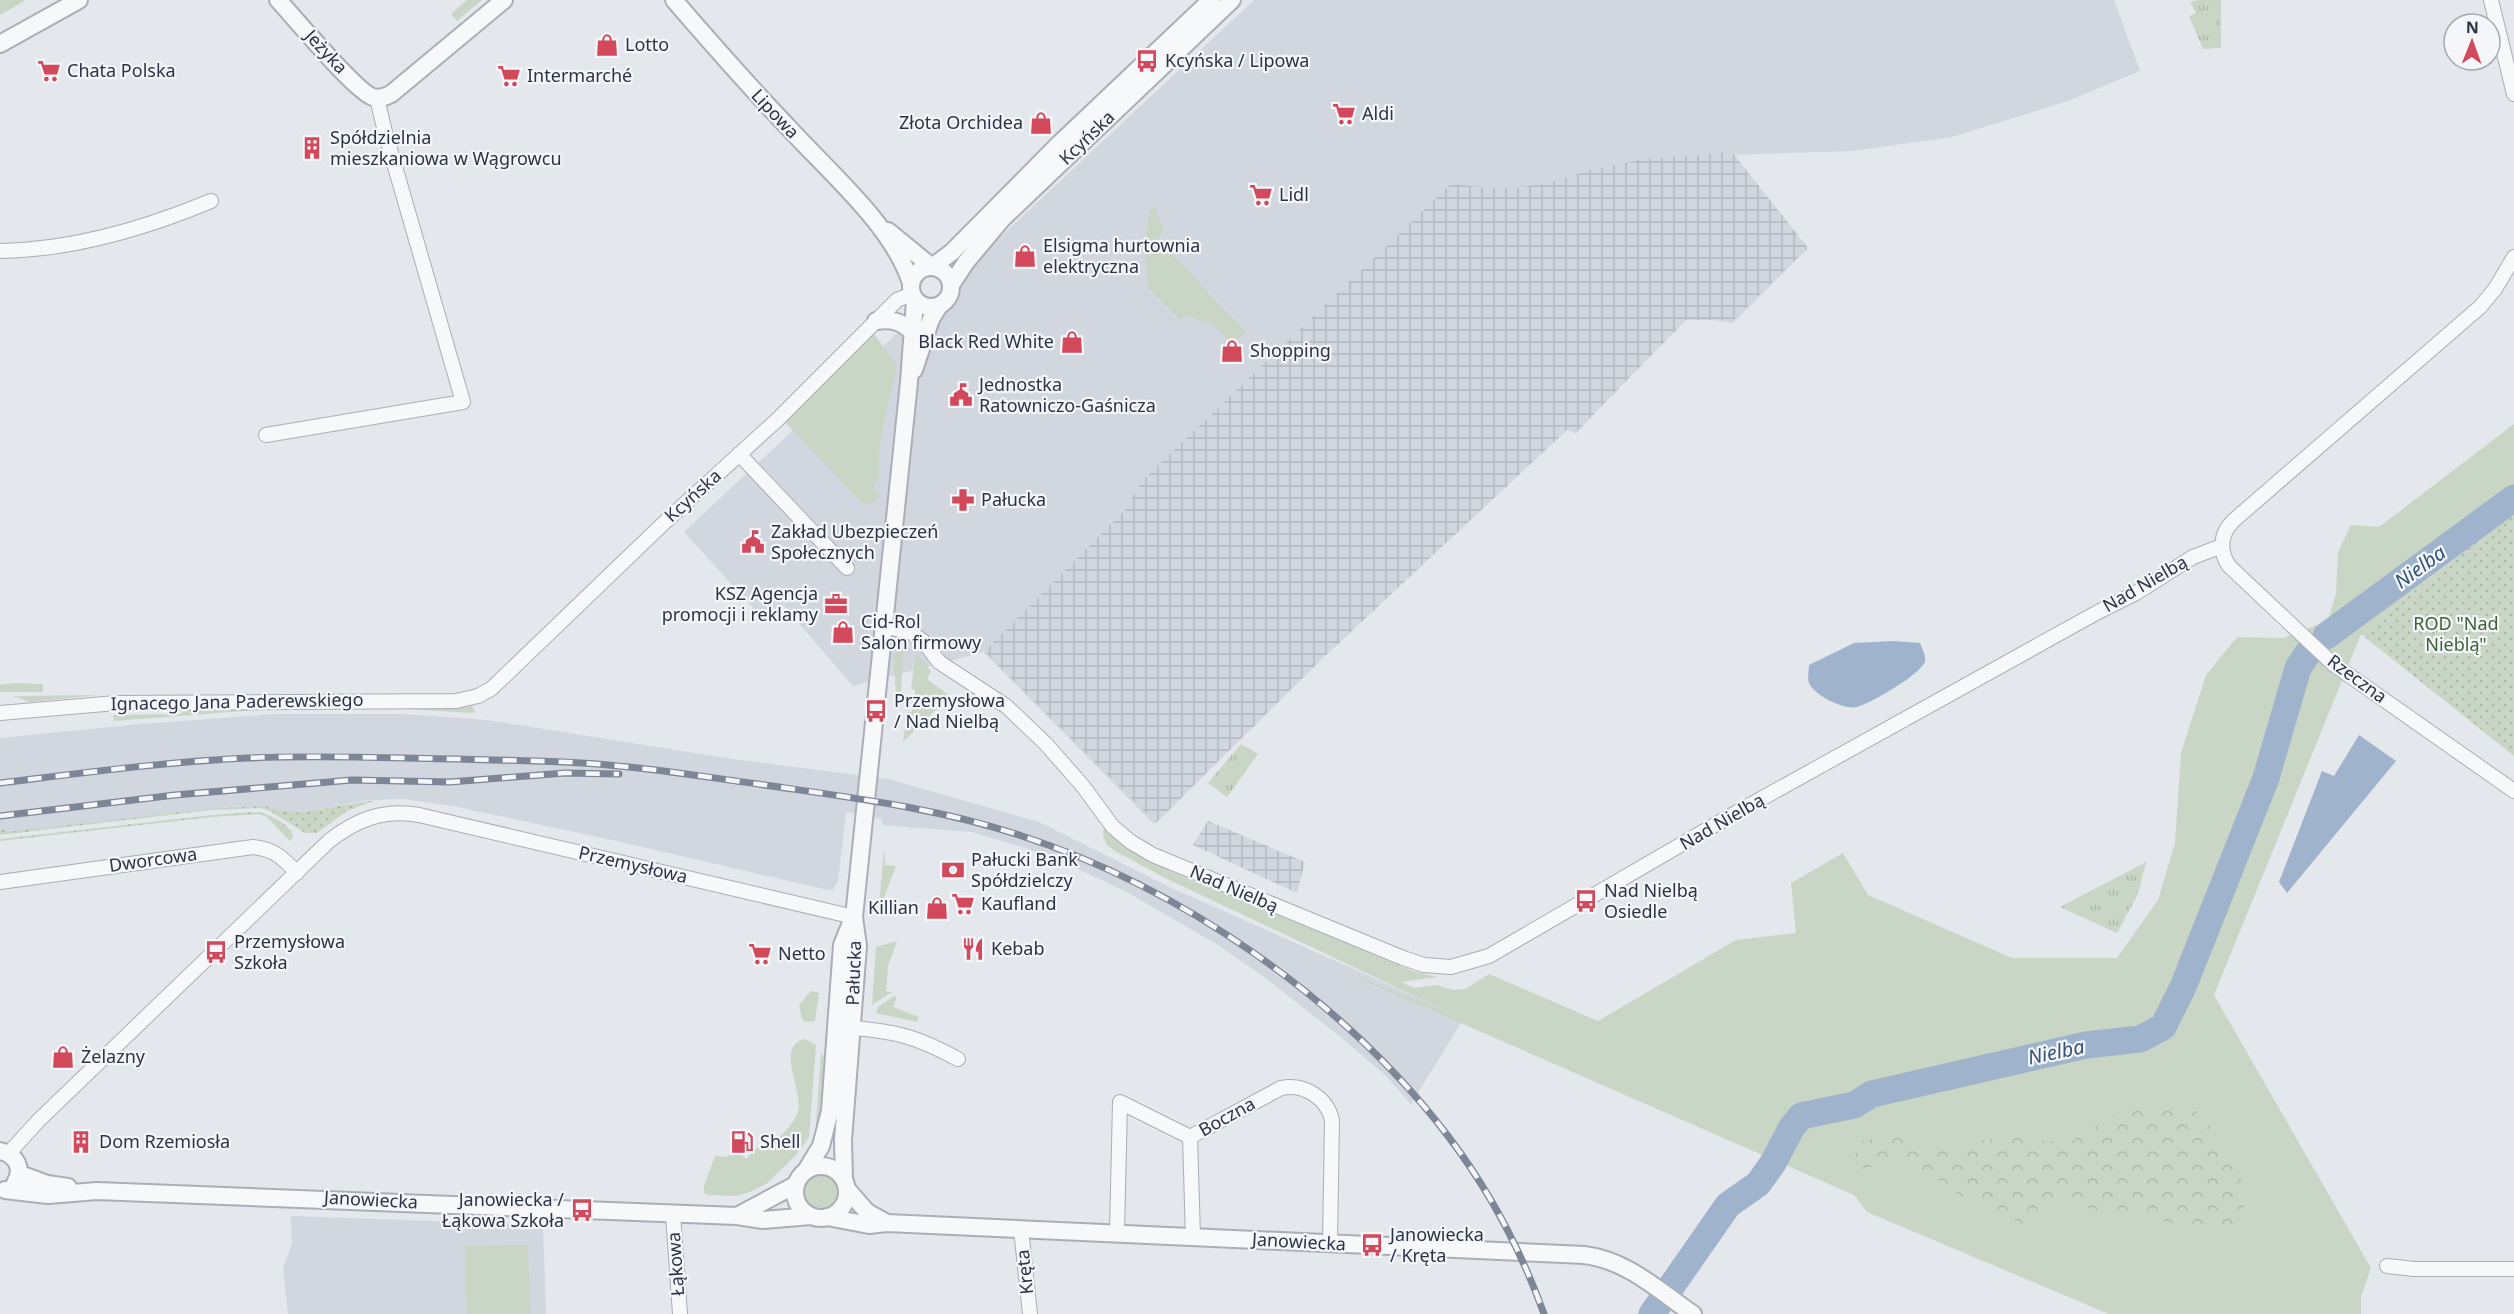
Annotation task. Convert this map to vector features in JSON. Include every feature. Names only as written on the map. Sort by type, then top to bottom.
[{"type":"street","points":[[0,44],[79,0]]},
{"type":"street","name":"Jeżyka","points":[[278,0],[341,70],[368,95],[377,98]]},
{"type":"street","points":[[266,435],[463,402],[377,98],[391,94],[504,0]]},
{"type":"street","name":"Lipowa","points":[[674,0],[734,70],[880,226],[932,267]]},
{"type":"street","name":"Kcyńska","points":[[932,267],[945,260],[1060,143],[1211,0]]},
{"type":"street","name":"Kcyńska","points":[[951,285],[966,262],[1002,219],[1232,0]]},
{"type":"street","points":[[2491,0],[2514,94]]},
{"type":"street","points":[[0,251],[37,249],[117,233],[212,201]]},
{"type":"street","name":"Lipowa","points":[[880,226],[906,268],[912,292]]},
{"type":"street","points":[[2222,546],[2225,530],[2233,520],[2480,306],[2495,290],[2514,257]]},
{"type":"street","points":[[854,917],[909,382],[913,333],[912,292],[921,269],[932,267],[943,271],[951,285],[950,296],[939,306],[932,319],[909,382]]},
{"type":"street","points":[[912,292],[923,306],[939,306]]},
{"type":"street","name":"Kcyńska","points":[[473,698],[491,689],[666,520],[777,420],[897,300],[912,292]]},
{"type":"street","points":[[876,321],[899,322],[913,333]]},
{"type":"street","points":[[739,454],[847,568]]},
{"type":"street","name":"Nad Nielbą","points":[[884,626],[912,633],[924,642],[939,662],[1006,706],[1028,726],[1082,785],[1113,827],[1131,842],[1153,855],[1396,956],[1425,965],[1451,967],[1489,956],[1732,815],[2136,593],[2193,557],[2222,546]]},
{"type":"street","name":"Rzeczna","points":[[2222,546],[2229,566],[2333,664],[2514,791]]},
{"type":"street","name":"Ignacego Jana Paderewskiego","points":[[0,713],[109,703],[448,701],[473,698]]},
{"type":"street","name":"Przemysłowa","points":[[4,1152],[38,1122],[329,841],[353,824],[383,813],[407,813],[854,917]]},
{"type":"street","name":"Dworcowa","points":[[0,882],[253,847],[273,851],[297,873]]},
{"type":"street","name":"Pałucka","points":[[846,1185],[843,1140],[858,946],[854,917]]},
{"type":"street","name":"Pałucka","points":[[807,1169],[818,1154],[825,1138],[830,1111],[842,945],[854,917]]},
{"type":"street","points":[[852,1028],[881,1030],[914,1037],[958,1059]]},
{"type":"street","name":"Boczna","points":[[1117,1233],[1120,1102],[1190,1137],[1281,1089],[1294,1087],[1318,1097],[1329,1109],[1332,1120],[1330,1243]]},
{"type":"street","points":[[1190,1137],[1193,1237]]},
{"type":"street","points":[[3,1190],[17,1181],[20,1174],[17,1163],[4,1152]]},
{"type":"street","points":[[846,1185],[844,1204],[834,1215],[819,1217],[799,1206],[794,1192],[800,1176],[807,1169],[828,1167],[840,1174],[867,1212],[887,1223]]},
{"type":"street","points":[[20,1174],[47,1184],[97,1191]]},
{"type":"street","name":"Janowiecka","points":[[737,1216],[795,1185]]},
{"type":"street","name":"Janowiecka","points":[[3,1190],[48,1195],[97,1191],[737,1216],[763,1220],[819,1217],[869,1225],[887,1223],[1117,1233],[1600,1257],[1620,1265],[1693,1314]]},
{"type":"street","name":"Łąkowa","points":[[673,1214],[680,1314]]},
{"type":"street","name":"Kręta","points":[[1021,1229],[1030,1314]]},
{"type":"street","points":[[2387,1266],[2414,1269],[2514,1269]]},
{"type":"shaded area","points":[[1254,0],[2114,0],[2140,71],[2068,101],[1952,137],[1852,151],[1725,155],[1806,250],[1733,323],[1682,316],[1576,434],[1568,425],[1408,571],[1153,823],[984,652],[853,686],[784,606],[767,623],[684,532]]},
{"type":"shaded area","points":[[1732,152],[1808,248],[1733,320],[1686,320],[1575,433],[1567,430],[1324,657],[1156,823],[984,652],[1126,509],[1141,482],[1451,184],[1502,189],[1545,184],[1591,170],[1645,159]]},
{"type":"shaded area","points":[[275,714],[402,714],[487,720],[732,759],[888,779],[1039,822],[1167,886],[1464,1018],[1411,1104],[1387,1077],[1347,1042],[1263,976],[1218,945],[1125,891],[1025,848],[972,832],[882,825],[882,819],[846,812],[838,881],[833,890],[453,806],[404,799],[369,800],[294,813],[264,806],[216,808],[7,833],[6,829],[0,830],[0,738]]},
{"type":"shaded area","points":[[1208,821],[1305,862],[1297,893],[1193,845]]},
{"type":"shaded area","points":[[291,1216],[543,1225],[546,1314],[288,1314],[283,1268],[292,1243]]},
{"type":"green space","points":[[0,0],[26,0],[0,15]]},
{"type":"green space","points":[[467,0],[482,0],[457,21],[451,14]]},
{"type":"green space","points":[[2221,0],[2221,48],[2203,49],[2189,16],[2196,13],[2190,2]]},
{"type":"green space","points":[[1155,207],[1164,231],[1157,239],[1246,332],[1233,345],[1211,323],[1185,316],[1180,320],[1148,288],[1145,245],[1150,211]]},
{"type":"green space","points":[[874,334],[897,366],[881,437],[879,481],[874,482],[875,491],[879,491],[878,500],[865,506],[783,420]]},
{"type":"green space","points":[[2514,424],[2514,510],[2361,634],[2214,995],[2371,1268],[2361,1297],[2361,1314],[2109,1314],[1867,1212],[1854,1195],[1342,971],[1453,1014],[1165,878],[1115,851],[1107,845],[1103,836],[1104,826],[1119,841],[1138,854],[1183,877],[1274,912],[1413,971],[1437,977],[1401,982],[1414,988],[1437,985],[1453,990],[1466,989],[1489,974],[1598,1021],[1736,940],[1796,933],[1791,883],[1843,853],[1868,895],[2012,958],[2117,958],[2158,900],[2175,843],[2181,753],[2206,675],[2237,637],[2283,638],[2328,621],[2336,593],[2338,552],[2351,525],[2379,527]]},
{"type":"green space","name":"ROD \"Nad Nieblą\"","points":[[2514,510],[2514,756],[2361,634]]},
{"type":"green space","points":[[902,649],[901,694],[896,693],[893,655]]},
{"type":"green space","points":[[916,653],[931,671],[927,679],[950,696],[903,742],[907,712],[912,712],[912,702],[915,702],[915,690],[911,689]]},
{"type":"green space","points":[[43,684],[43,692],[0,692],[0,685]]},
{"type":"green space","points":[[100,695],[30,702],[13,696]]},
{"type":"green space","points":[[472,706],[475,712],[473,713],[404,709],[268,709],[114,721],[113,715],[180,714],[185,709],[456,708]]},
{"type":"green space","points":[[1241,744],[1258,754],[1227,797],[1208,783]]},
{"type":"green space","points":[[376,800],[347,811],[317,833],[305,833],[261,808],[211,810],[0,835],[0,830],[6,829],[7,832],[216,808],[264,806],[294,813]]},
{"type":"green space","points":[[257,812],[273,817],[285,825],[292,833],[293,837],[290,841],[267,817],[259,814],[212,817],[0,841],[0,839],[212,815]]},
{"type":"green space","points":[[215,844],[215,846],[1,876],[1,874]]},
{"type":"green space","points":[[884,849],[885,865],[896,866],[881,906],[879,905]]},
{"type":"green space","points":[[2146,862],[2138,894],[2117,933],[2060,907]]},
{"type":"green space","points":[[897,941],[888,966],[886,991],[892,992],[872,1005],[876,947]]},
{"type":"green space","points":[[811,991],[819,993],[815,1021],[806,1022],[802,1019],[799,1005]]},
{"type":"green space","points":[[894,996],[897,997],[893,1007],[919,1017],[917,1022],[876,1013],[878,1007]]},
{"type":"green space","points":[[805,1039],[816,1045],[809,1137],[796,1155],[766,1184],[737,1196],[704,1193],[704,1186],[715,1156],[727,1157],[735,1149],[746,1159],[759,1146],[764,1150],[784,1133],[796,1117],[799,1103],[792,1070],[792,1050],[796,1043]]},
{"type":"green space","points":[[821,1052],[824,1058],[819,1129],[816,1124]]},
{"type":"green space","points":[[2120,1110],[2195,1110],[2210,1125],[2219,1155],[2240,1169],[2245,1217],[2229,1233],[2062,1204],[2026,1225],[1964,1198],[1933,1176],[1899,1161],[1856,1170],[1855,1144],[1899,1132],[1925,1149],[2007,1137],[2069,1143]]},
{"type":"green space","points":[[820,1175],[832,1180],[837,1192],[832,1204],[820,1209],[808,1204],[803,1192],[808,1180]]},
{"type":"green space","points":[[528,1245],[530,1314],[467,1314],[465,1246]]},
{"type":"water","points":[[1893,641],[1920,643],[1925,661],[1922,667],[1906,680],[1873,700],[1857,707],[1845,706],[1823,697],[1809,683],[1809,665],[1854,643]]},
{"type":"water","points":[[2359,735],[2396,761],[2287,893],[2279,882],[2322,771],[2334,776]]},
{"type":"waterway","name":"Nielba","points":[[2326,636],[2514,498]]},
{"type":"waterway","name":"Nielba","points":[[1652,1314],[1728,1205],[1758,1184],[1801,1116],[1854,1105],[1872,1094],[2086,1045],[2140,1039],[2163,1027],[2183,987],[2266,778],[2298,668],[2308,653]]},
{"type":"railway","points":[[0,783],[154,765],[247,758],[353,757],[578,763],[671,772],[857,798],[955,817],[1019,835],[1080,857],[1140,885],[1199,917],[1255,954],[1309,995],[1360,1039],[1406,1086],[1463,1157],[1503,1221],[1544,1314]]},
{"type":"railway","points":[[0,816],[175,795],[352,780],[450,782],[565,773],[619,774]]},
{"type":"place","name":"Lotto","points":[[607,45]]},
{"type":"place","name":"Kcyńska / Lipowa","points":[[1147,61]]},
{"type":"place","name":"Chata Polska","points":[[49,71]]},
{"type":"place","name":"Intermarché","points":[[509,76]]},
{"type":"place","name":"Aldi","points":[[1344,114]]},
{"type":"place","name":"Złota Orchidea","points":[[1041,123]]},
{"type":"place","name":"Spółdzielnia mieszkaniowa w Wągrowcu","points":[[312,148]]},
{"type":"place","name":"Lidl","points":[[1261,195]]},
{"type":"place","name":"Elsigma hurtownia elektryczna","points":[[1025,256]]},
{"type":"place","name":"Black Red White","points":[[1072,342]]},
{"type":"place","name":"Shopping","points":[[1232,351]]},
{"type":"place","name":"Jednostka Ratowniczo-Gaśnicza","points":[[961,395]]},
{"type":"place","name":"Pałucka","points":[[963,500]]},
{"type":"place","name":"Zakład Ubezpieczeń Społecznych","points":[[753,542]]},
{"type":"place","name":"KSZ Agencja promocji i reklamy","points":[[836,604]]},
{"type":"place","name":"Cid-Rol Salon firmowy","points":[[843,632]]},
{"type":"place","name":"Przemysłowa / Nad Nielbą","points":[[876,711]]},
{"type":"place","name":"Pałucki Bank Spółdzielczy","points":[[953,870]]},
{"type":"place","name":"Nad Nielbą Osiedle","points":[[1586,901]]},
{"type":"place","name":"Kaufland","points":[[963,904]]},
{"type":"place","name":"Killian","points":[[937,908]]},
{"type":"place","name":"Kebab","points":[[973,949]]},
{"type":"place","name":"Przemysłowa Szkoła","points":[[216,952]]},
{"type":"place","name":"Netto","points":[[760,954]]},
{"type":"place","name":"Żelazny","points":[[63,1057]]},
{"type":"place","name":"Dom Rzemiosła","points":[[81,1142]]},
{"type":"place","name":"Shell","points":[[742,1142]]},
{"type":"place","name":"Janowiecka / Łąkowa Szkoła","points":[[582,1210]]},
{"type":"place","name":"Janowiecka / Kręta","points":[[1372,1245]]}]
